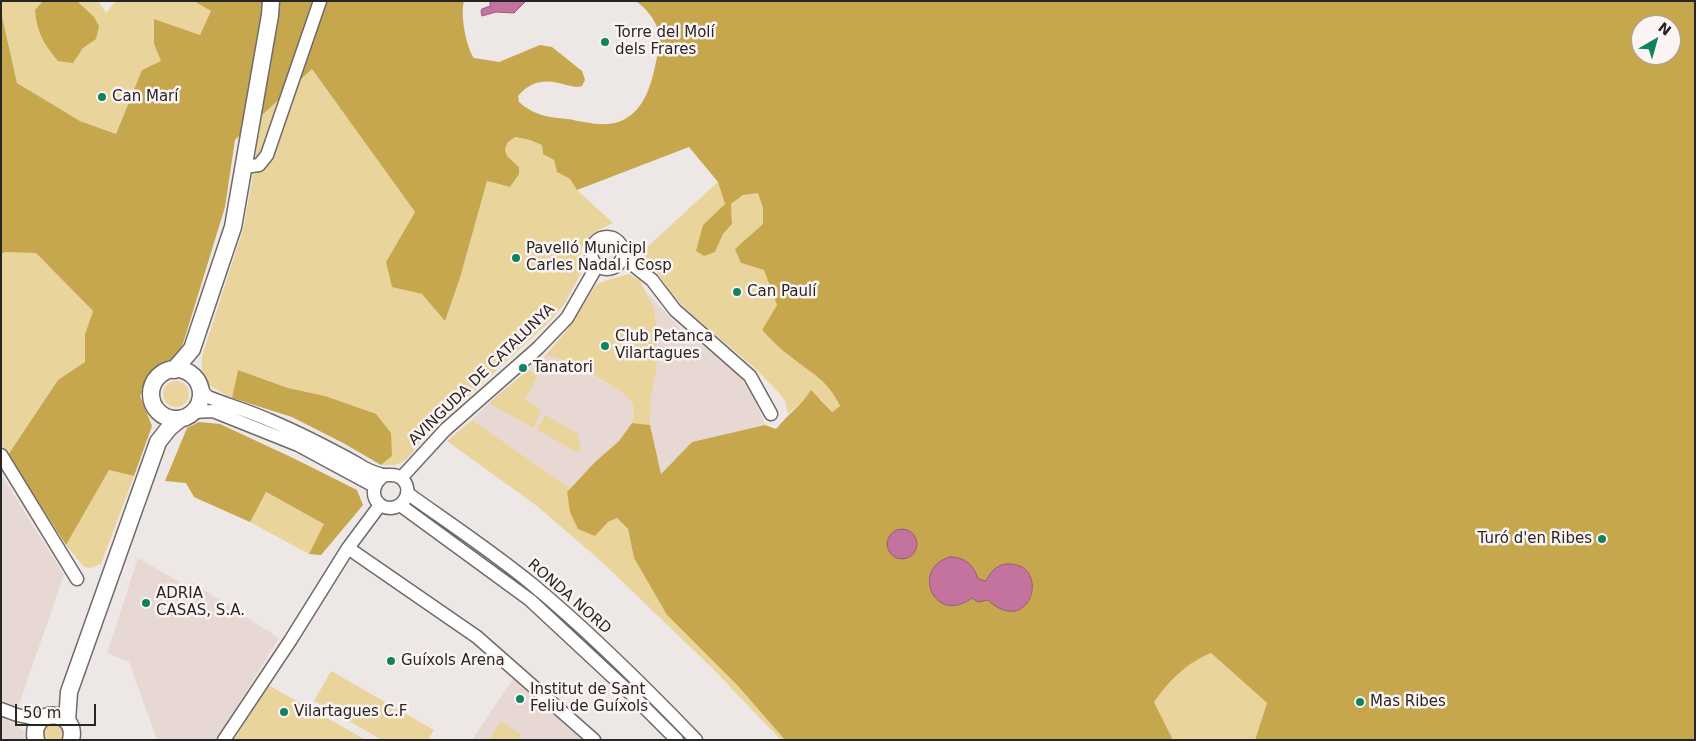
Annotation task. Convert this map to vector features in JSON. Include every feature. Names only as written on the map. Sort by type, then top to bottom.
[{"type":"main road","points":[[174,370],[192,349],[233,227],[271,1]]},
{"type":"main road","points":[[41,727],[69,692],[158,442],[169,428],[198,406],[201,398],[192,349]]},
{"type":"main road","points":[[187,416],[172,419],[158,411],[154,405],[152,389],[160,376],[174,370],[188,373],[197,384]]},
{"type":"main road","points":[[158,411],[158,442]]},
{"type":"main road","points":[[69,692],[71,734]]},
{"type":"main road","points":[[41,727],[57,715],[71,734]]},
{"type":"street","points":[[244,167],[258,166],[267,154],[320,1]]},
{"type":"street","points":[[604,238],[612,238],[619,242],[623,249],[623,257],[615,268],[609,270],[602,269],[596,266],[592,258],[591,249],[596,242],[604,238]]},
{"type":"street","points":[[623,257],[652,280],[675,310],[750,376],[771,414]]},
{"type":"street","name":"AVINGUDA DE CATALUNYA","points":[[401,478],[445,430],[538,348],[567,318],[596,266]]},
{"type":"street","points":[[197,384],[208,397],[267,419],[321,443],[363,467],[385,475],[390,474],[401,478],[405,482],[407,493],[404,502],[400,505],[390,508],[380,505],[374,496],[376,482],[385,475]]},
{"type":"street","points":[[187,416],[213,411],[290,442],[374,486]]},
{"type":"street","points":[[1,455],[77,579]]},
{"type":"street","name":"RONDA NORD","points":[[407,493],[469,536],[533,585],[644,686],[696,740]]},
{"type":"street","points":[[224,740],[290,641],[348,548],[380,505]]},
{"type":"street","name":"RONDA NORD","points":[[400,505],[530,600],[630,693],[677,740]]},
{"type":"street","points":[[348,548],[477,637],[594,740]]},
{"type":"street","points":[[1,709],[41,727]]},
{"type":"shaded area","points":[[1,1],[98,1],[106,13],[116,1],[194,1],[211,11],[200,35],[154,19],[154,44],[162,61],[142,70],[116,134],[80,121],[17,83],[1,12]]},
{"type":"shaded area","points":[[43,1],[77,1],[94,17],[99,26],[96,39],[83,48],[73,63],[58,61],[42,38],[37,25],[35,10]]},
{"type":"shaded area","points":[[194,1],[464,1],[464,30],[468,46],[474,58],[499,62],[540,45],[552,47],[582,71],[585,80],[582,86],[574,87],[552,82],[540,82],[523,91],[518,96],[519,102],[542,115],[588,123],[608,124],[621,121],[636,110],[642,103],[653,76],[659,44],[657,26],[647,11],[636,1],[1695,1],[1695,740],[1255,740],[1267,703],[1211,653],[1193,662],[1179,673],[1154,702],[1172,738],[1170,740],[785,740],[738,686],[667,615],[634,558],[628,529],[617,518],[608,522],[595,536],[578,529],[570,512],[567,492],[595,462],[619,441],[632,423],[650,425],[661,474],[692,442],[765,425],[776,429],[811,390],[832,412],[840,406],[825,384],[783,351],[762,330],[777,305],[764,270],[741,263],[735,249],[763,224],[763,208],[758,193],[743,195],[731,204],[732,224],[723,234],[715,252],[704,256],[696,251],[703,225],[725,204],[718,182],[689,147],[577,190],[570,179],[557,172],[554,160],[543,154],[542,145],[515,137],[507,143],[505,150],[507,156],[519,167],[519,174],[510,187],[487,181],[460,278],[445,321],[422,294],[392,287],[386,262],[415,212],[312,69],[235,140],[225,207],[178,360],[154,370],[140,396],[152,426],[134,476],[109,470],[66,545],[8,455],[58,380],[85,362],[85,334],[93,311],[36,253],[5,252],[1,254],[1,12],[17,83],[80,121],[116,134],[142,70],[161,61],[154,44],[154,19],[200,35],[211,11]]},
{"type":"shaded area","points":[[490,1],[526,1],[514,13],[496,12],[482,16],[482,9],[490,6]]},
{"type":"shaded area","points":[[312,69],[415,212],[386,262],[392,286],[422,294],[445,320],[460,278],[487,181],[509,187],[519,167],[507,156],[505,150],[507,143],[515,137],[542,145],[543,154],[554,160],[557,172],[570,179],[577,190],[613,223],[587,239],[581,256],[582,271],[565,303],[549,322],[420,441],[409,457],[395,465],[381,465],[392,456],[325,396],[288,388],[238,370],[232,398],[211,386],[202,371],[203,353],[243,230],[261,116]]},
{"type":"shaded area","points":[[718,182],[725,204],[703,225],[715,252],[723,234],[732,224],[731,204],[743,195],[758,192],[763,208],[763,224],[741,263],[764,270],[777,305],[762,330],[788,355],[826,383],[834,393],[840,406],[832,412],[821,399],[807,397],[788,414],[785,401],[778,392],[756,369],[690,313],[672,294],[638,250],[647,247]]},
{"type":"shaded area","points":[[5,252],[36,253],[93,311],[85,334],[85,363],[58,380],[8,455],[1,443],[1,254]]},
{"type":"shaded area","name":"Club Petanca Vilartagues","points":[[629,274],[640,281],[654,308],[657,335],[656,373],[651,397],[650,425],[632,423],[632,402],[617,389],[583,369],[554,357],[544,357],[568,329],[596,285]]},
{"type":"shaded area","points":[[645,291],[681,329],[734,369],[749,384],[765,425],[692,442],[660,474],[650,425],[651,397],[656,373],[654,308]]},
{"type":"shaded area","points":[[552,356],[565,360],[620,391],[631,400],[633,408],[632,423],[619,441],[570,488],[472,420],[493,399],[544,357]]},
{"type":"shaded area","points":[[238,370],[288,388],[325,396],[376,414],[391,433],[392,456],[381,465],[292,417],[232,398]]},
{"type":"shaded area","points":[[528,370],[538,375],[525,400],[539,408],[537,410],[541,412],[533,428],[490,402]]},
{"type":"shaded area","points":[[176,381],[185,385],[189,394],[185,403],[176,407],[167,403],[163,394],[167,385]]},
{"type":"shaded area","points":[[545,415],[577,433],[581,450],[573,450],[537,430]]},
{"type":"shaded area","points":[[472,420],[570,488],[567,492],[595,536],[608,522],[617,518],[628,530],[634,558],[667,615],[738,686],[785,740],[781,740],[712,668],[603,563],[537,506],[447,441]]},
{"type":"shaded area","points":[[199,422],[220,424],[357,490],[363,505],[321,555],[309,554],[324,524],[266,492],[250,522],[194,497],[186,483],[165,481],[187,428]]},
{"type":"shaded area","points":[[109,470],[134,476],[101,564],[90,568],[84,567],[66,545]]},
{"type":"shaded area","points":[[1,474],[64,575],[18,707],[10,707],[1,702]]},
{"type":"shaded area","points":[[237,489],[265,492],[302,512],[363,505],[321,555],[309,554],[250,522],[194,497]]},
{"type":"shaded area","points":[[902,529],[913,533],[917,544],[913,555],[902,559],[891,555],[887,544],[891,533]]},
{"type":"shaded area","points":[[950,557],[964,560],[974,570],[978,579],[986,581],[991,572],[999,566],[1006,564],[1020,566],[1029,574],[1032,585],[1031,596],[1025,605],[1016,611],[1003,610],[988,600],[978,602],[972,598],[959,605],[947,605],[938,600],[932,592],[929,582],[931,572],[938,563]]},
{"type":"shaded area","points":[[138,558],[183,584],[193,583],[279,638],[216,740],[157,740],[129,662],[107,653]]},
{"type":"shaded area","points":[[1211,653],[1267,703],[1255,740],[1170,740],[1172,738],[1154,702],[1179,673],[1193,662]]},
{"type":"shaded area","points":[[331,671],[434,730],[428,740],[382,740],[314,701]]},
{"type":"shaded area","name":"Institut de Sant Feliu de Guíxols","points":[[515,676],[587,740],[472,740]]},
{"type":"shaded area","name":"Vilartagues C.F","points":[[268,685],[366,740],[234,740]]},
{"type":"shaded area","points":[[1,716],[23,730],[28,740],[1,740]]},
{"type":"shaded area","points":[[501,721],[522,735],[519,740],[488,740]]},
{"type":"shaded area","points":[[54,722],[63,726],[65,735],[63,740],[45,739],[43,730],[47,724]]},
{"type":"place","name":"Torre del Molí dels Frares","points":[[605,42]]},
{"type":"place","name":"Can Marí","points":[[102,97]]},
{"type":"place","name":"Pavelló Municipl Carles Nadal i Cosp","points":[[516,258]]},
{"type":"place","name":"Can Paulí","points":[[737,292]]},
{"type":"place","name":"Club Petanca Vilartagues","points":[[605,346]]},
{"type":"place","name":"Tanatori","points":[[523,368]]},
{"type":"place","name":"Turó d'en Ribes","points":[[1602,539]]},
{"type":"place","name":"ADRIA CASAS, S.A.","points":[[146,603]]},
{"type":"place","name":"Guíxols Arena","points":[[391,661]]},
{"type":"place","name":"Institut de Sant Feliu de Guíxols","points":[[520,699]]},
{"type":"place","name":"Mas Ribes","points":[[1360,702]]},
{"type":"place","name":"Vilartagues C.F","points":[[284,712]]}]
